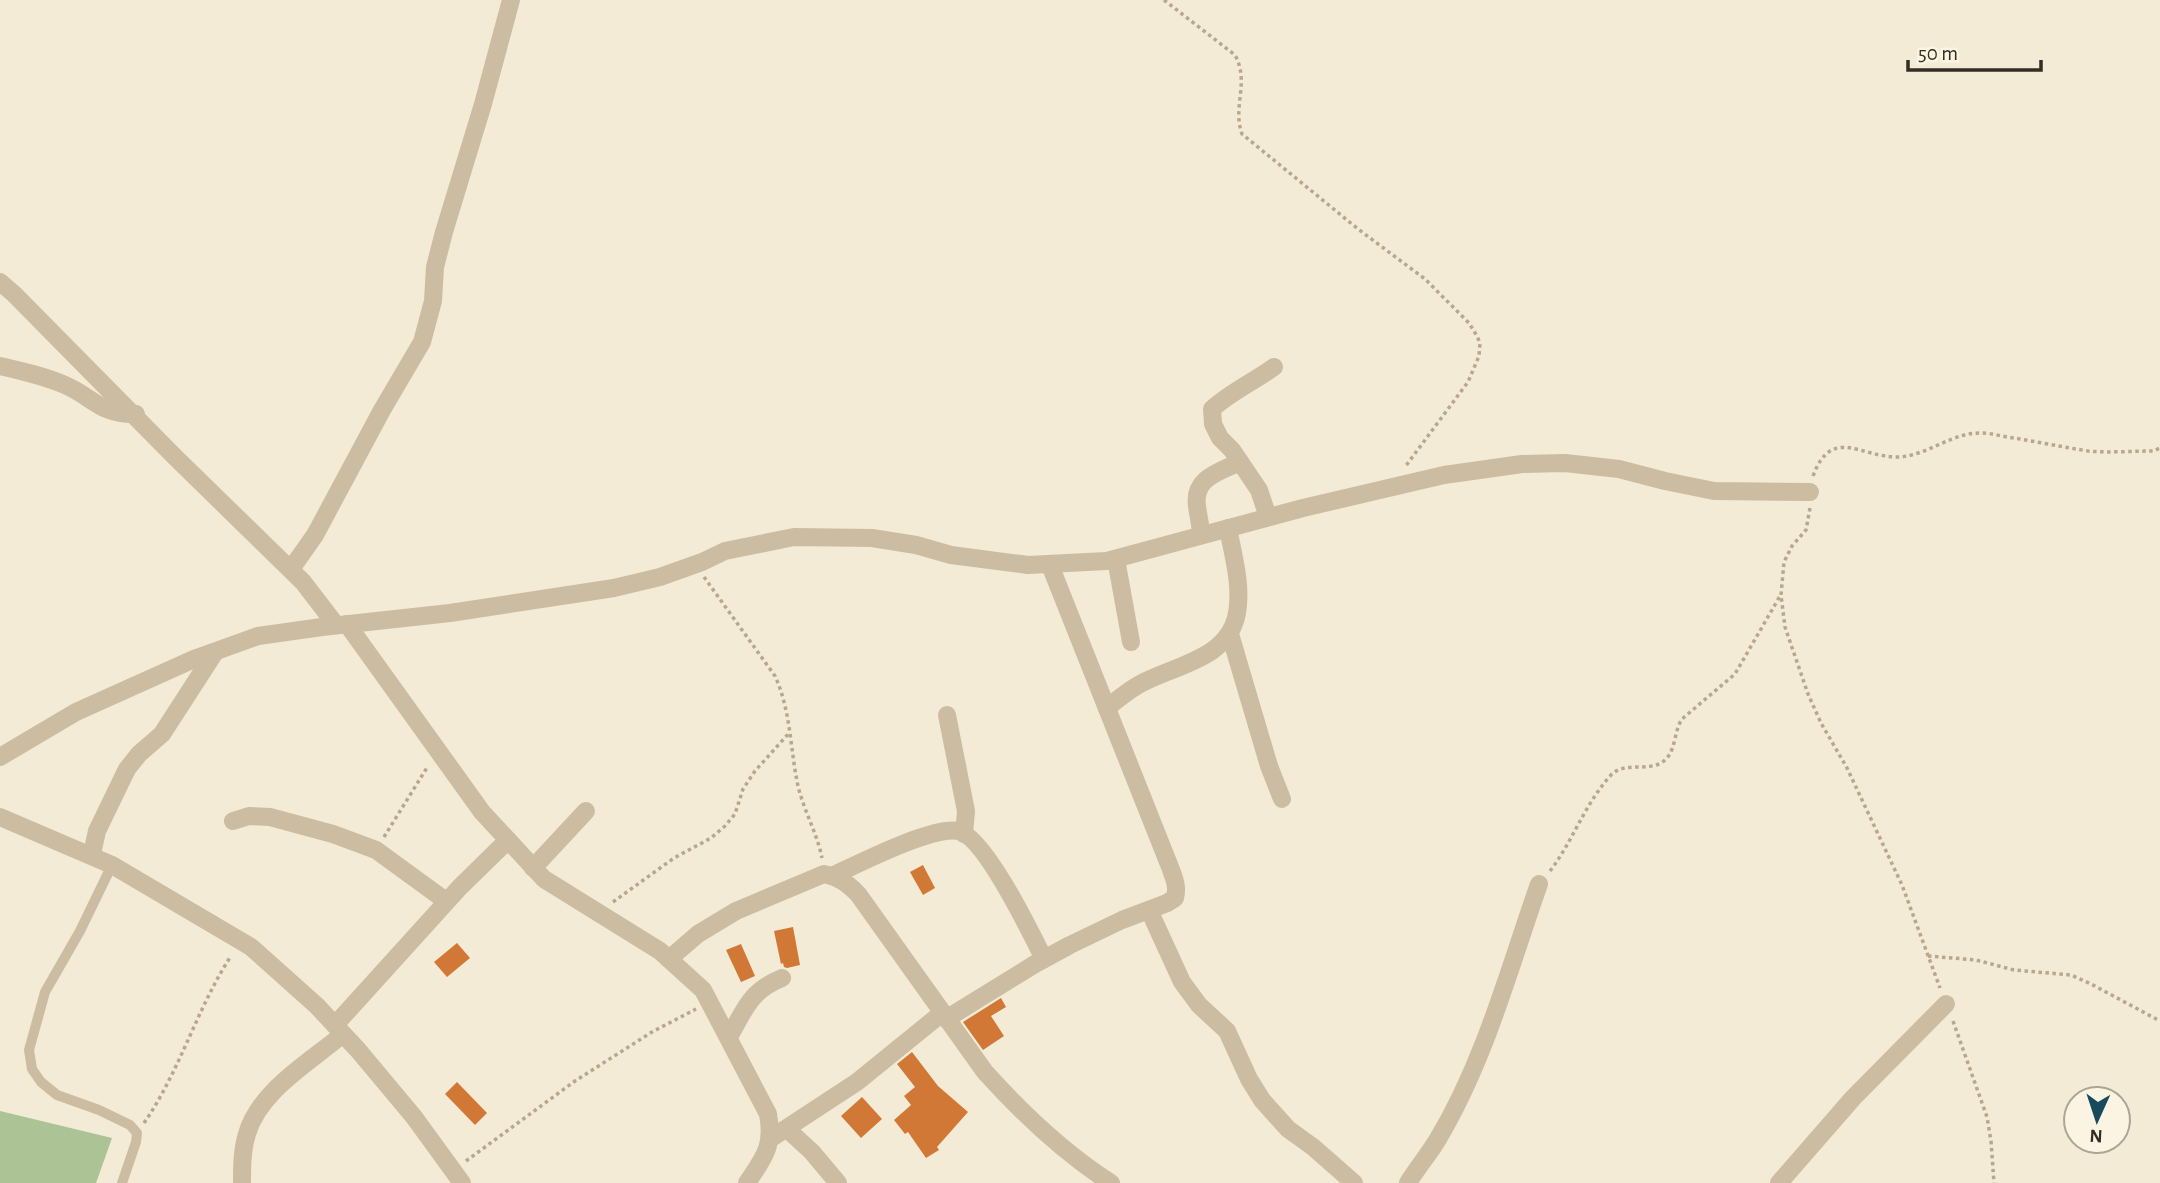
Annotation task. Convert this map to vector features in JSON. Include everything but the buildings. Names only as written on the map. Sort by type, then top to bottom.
[{"type":"street","points":[[291,569],[315,535],[422,342],[433,301],[435,267],[444,232],[511,0]]},
{"type":"street","points":[[0,282],[291,569],[341,625],[482,812],[533,868],[544,879],[669,959],[703,990],[768,1114],[770,1139],[762,1161],[747,1183]]},
{"type":"street","points":[[0,366],[41,375],[69,386],[106,410],[121,415],[136,414]]},
{"type":"street","points":[[1268,517],[1259,490],[1220,438],[1213,424],[1212,409],[1228,394],[1252,383],[1274,367]]},
{"type":"street","points":[[1202,535],[1197,491],[1202,481],[1240,462]]},
{"type":"street","points":[[0,757],[76,712],[194,659],[258,636],[556,598],[660,577],[725,551],[794,537],[872,538],[916,545],[951,555],[1028,565],[1107,561],[1268,517],[1457,473],[1522,464],[1565,463],[1619,469],[1714,491],[1811,492]]},
{"type":"street","points":[[1107,708],[1142,683],[1193,663],[1230,634],[1237,614],[1238,591],[1228,528]]},
{"type":"street","points":[[1116,559],[1131,642]]},
{"type":"street","points":[[770,1139],[857,1082],[944,1016],[1044,959],[1122,920],[1175,898],[1177,885],[1050,565]]},
{"type":"street","points":[[1230,634],[1282,799]]},
{"type":"street","points":[[92,854],[97,831],[127,769],[139,754],[162,734],[215,652]]},
{"type":"street","points":[[947,715],[965,811],[964,834]]},
{"type":"street","points":[[533,868],[586,811]]},
{"type":"street","points":[[233,821],[249,816],[270,817],[333,834],[376,850],[446,901]]},
{"type":"street","points":[[0,817],[112,864],[251,947],[339,1029],[414,1117],[458,1177]]},
{"type":"street","points":[[669,959],[698,934],[736,911],[933,834],[958,831],[976,844],[997,872],[1044,959]]},
{"type":"street","points":[[242,1183],[247,1132],[273,1091],[339,1029],[446,901],[508,840]]},
{"type":"street","points":[[828,875],[848,883],[858,894],[985,1072],[1051,1137],[1111,1183]]},
{"type":"street","points":[[1408,1183],[1438,1138],[1466,1084],[1493,1017],[1539,884]]},
{"type":"street","points":[[1149,910],[1182,982],[1199,1005],[1227,1031],[1262,1100],[1288,1129],[1354,1183]]},
{"type":"street","points":[[729,1037],[756,993],[769,983],[782,978]]},
{"type":"street","points":[[1779,1183],[1853,1098],[1946,1004]]},
{"type":"street","points":[[787,1129],[812,1152],[838,1183]]},
{"type":"lane","points":[[112,864],[80,931],[45,992],[29,1050],[32,1069],[41,1082],[57,1095],[130,1125],[137,1133],[122,1183]]},
{"type":"path","points":[[1164,0],[1235,55],[1241,67],[1242,91],[1238,122],[1242,134],[1357,229],[1425,279],[1469,323],[1478,336],[1479,356],[1468,382],[1411,458],[1394,488]]},
{"type":"path","points":[[1994,1183],[1987,1117],[1902,885],[1847,768],[1821,723],[1785,627],[1781,595],[1784,562],[1792,546],[1806,530],[1814,473],[1822,458],[1834,447],[1843,446],[1875,455],[1900,457],[1954,438],[1981,433],[2092,451],[2153,451],[2160,448]]},
{"type":"path","points":[[695,565],[775,676],[782,692],[799,787],[828,875]]},
{"type":"path","points":[[1539,884],[1559,858],[1592,799],[1614,772],[1627,768],[1657,766],[1669,756],[1682,719],[1735,674],[1781,595]]},
{"type":"path","points":[[596,912],[674,858],[711,838],[725,827],[735,814],[743,789],[755,771],[790,732]]},
{"type":"path","points":[[376,850],[438,752]]},
{"type":"path","points":[[137,1133],[178,1063],[216,979],[241,941]]},
{"type":"path","points":[[1928,956],[1976,960],[2014,970],[2071,975],[2160,1021]]},
{"type":"path","points":[[458,1177],[481,1148],[575,1081],[652,1032],[709,1002]]},
{"type":"green space","points":[[0,1111],[112,1138],[96,1183],[0,1183]]}]
